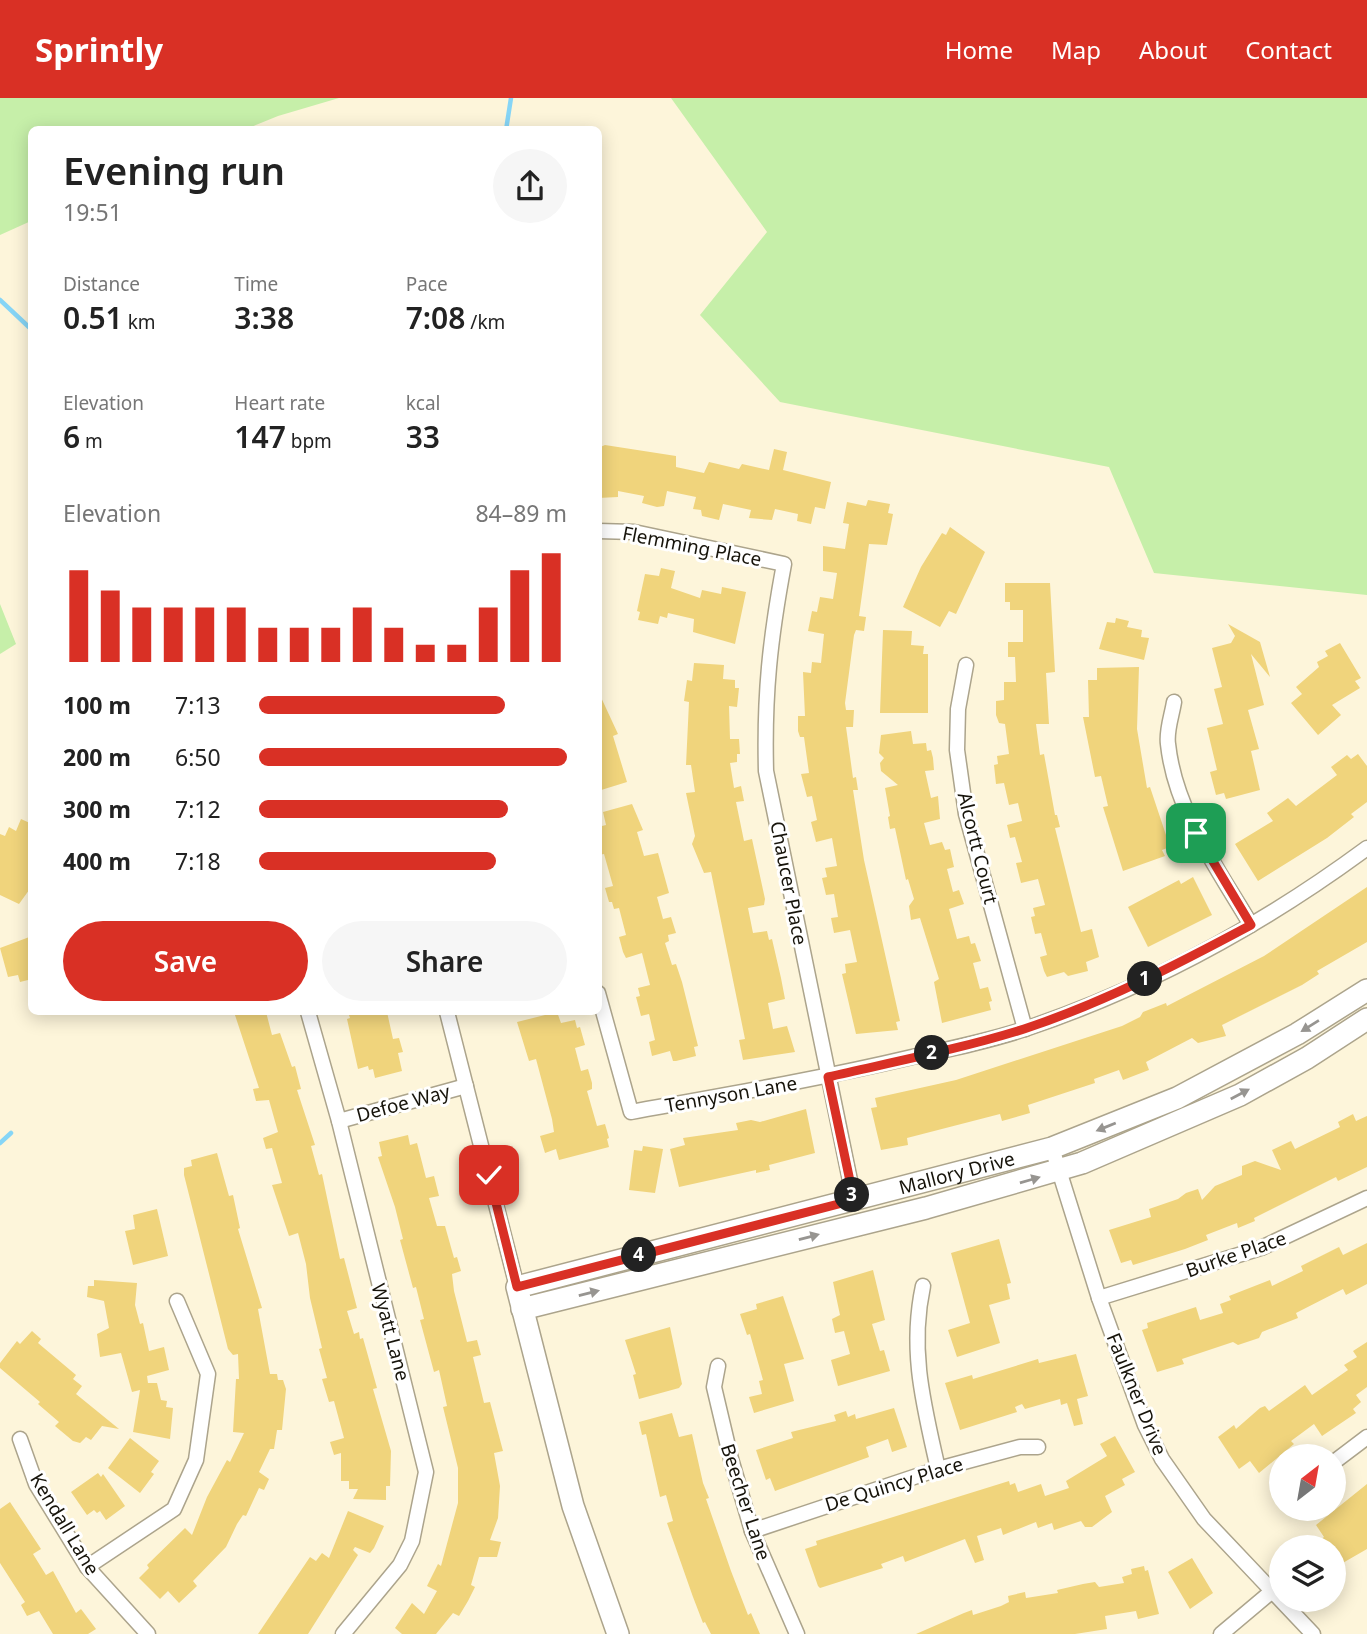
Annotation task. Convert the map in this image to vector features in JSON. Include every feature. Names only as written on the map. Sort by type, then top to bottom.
[{"type":"main road","name":"Mallory Drive","points":[[517,1287],[1052,1148],[1177,1098],[1297,1034],[1367,990]]},
{"type":"main road","points":[[522,1309],[926,1209],[1060,1171],[1194,1117],[1307,1058],[1367,1020]]},
{"type":"main road","points":[[517,1287],[573,1506],[618,1634]]},
{"type":"street","name":"Flemming Place","points":[[602,531],[634,532],[784,564]]},
{"type":"street","name":"Chaucer Place","points":[[784,564],[769,649],[764,710],[766,771],[854,1200]]},
{"type":"street","name":"Alcortt Court","points":[[966,665],[958,709],[957,750],[966,814],[1026,1028]]},
{"type":"street","points":[[1174,702],[1167,742],[1177,787],[1196,833],[1251,925]]},
{"type":"street","name":"Tennyson Lane","points":[[602,1007],[631,1112],[828,1077],[1026,1028],[1104,998],[1251,925],[1311,890],[1367,848]]},
{"type":"street","name":"Wyatt Lane","points":[[309,1015],[339,1121],[426,1472],[412,1541],[400,1566],[342,1634]]},
{"type":"street","points":[[448,1015],[517,1287]]},
{"type":"street","name":"Defoe Way","points":[[339,1121],[466,1086]]},
{"type":"street","name":"Faulkner Drive","points":[[1052,1148],[1100,1298],[1145,1424],[1162,1459],[1203,1519],[1269,1590]]},
{"type":"street","name":"Burke Place","points":[[1100,1298],[1262,1248],[1367,1198]]},
{"type":"street","points":[[923,1286],[916,1318],[916,1357],[938,1469]]},
{"type":"street","points":[[87,1567],[174,1509],[196,1460],[208,1374],[177,1301]]},
{"type":"street","name":"Beecher Lane","points":[[718,1366],[714,1387],[752,1531],[797,1634]]},
{"type":"street","points":[[1346,1453],[1367,1437]]},
{"type":"street","name":"Kendall Lane","points":[[20,1439],[36,1484],[87,1567],[148,1634]]},
{"type":"street","name":"De Quincy Place","points":[[752,1531],[938,1469],[1020,1447],[1038,1447]]},
{"type":"street","points":[[1221,1634],[1269,1594]]},
{"type":"street","name":"Faulkner Drive","points":[[1291,1612],[1312,1634]]},
{"type":"green space","points":[[0,98],[339,98],[253,126],[28,126],[28,222],[0,235]]},
{"type":"green space","points":[[671,98],[1367,98],[1367,595],[1154,573],[1109,467],[780,402],[700,315],[767,232]]},
{"type":"green space","points":[[0,604],[16,644],[0,654]]},
{"type":"building","points":[[602,446],[676,456],[676,467],[704,473],[709,462],[739,469],[742,464],[769,470],[774,449],[787,452],[783,470],[831,482],[825,509],[815,507],[811,524],[797,521],[798,514],[775,509],[772,520],[749,518],[751,510],[723,504],[719,520],[702,516],[701,510],[693,509],[696,497],[667,491],[664,506],[657,507],[642,503],[644,496],[618,491],[618,497],[602,498]]},
{"type":"building","points":[[868,500],[890,504],[888,513],[893,514],[887,545],[869,544],[859,616],[866,617],[864,631],[856,630],[854,635],[845,703],[846,710],[854,710],[853,727],[846,727],[853,778],[856,777],[858,790],[853,790],[864,860],[900,1021],[896,1022],[898,1030],[856,1034],[842,974],[846,973],[845,964],[857,962],[850,930],[834,933],[831,918],[838,917],[834,894],[826,895],[822,878],[827,877],[825,868],[837,866],[832,838],[816,842],[811,822],[817,820],[812,796],[807,797],[801,774],[809,773],[804,737],[800,737],[798,731],[798,716],[805,716],[803,672],[811,673],[812,662],[821,663],[824,634],[808,631],[812,611],[817,612],[820,597],[833,599],[837,573],[823,571],[823,546],[845,549],[849,524],[843,523],[847,502],[866,506]]},
{"type":"building","points":[[950,527],[985,552],[956,614],[949,611],[940,627],[903,607],[921,567],[942,533],[946,535]]},
{"type":"building","points":[[661,568],[675,571],[671,588],[700,598],[702,590],[721,594],[722,587],[746,592],[735,644],[693,632],[694,619],[668,613],[667,618],[660,616],[658,624],[638,620],[640,612],[637,611],[645,574],[659,576]]},
{"type":"building","points":[[1005,583],[1050,583],[1055,672],[1046,673],[1049,724],[1036,724],[1040,755],[1044,754],[1055,815],[1060,827],[1055,828],[1081,932],[1092,929],[1099,957],[1086,962],[1088,971],[1068,976],[1064,972],[1047,977],[1044,971],[1040,957],[1047,955],[1041,933],[1035,934],[1031,917],[1035,916],[1033,908],[1045,905],[1038,879],[1021,883],[1016,863],[1022,862],[1015,837],[1010,838],[1007,825],[1022,821],[1018,803],[1009,805],[1004,783],[996,784],[994,765],[998,764],[997,756],[1009,754],[1005,724],[999,723],[996,715],[996,701],[1004,700],[1004,682],[1016,682],[1015,657],[1008,657],[1008,642],[1023,642],[1023,610],[1010,610],[1010,602],[1005,602]]},
{"type":"building","points":[[1116,618],[1129,621],[1127,627],[1142,630],[1141,637],[1149,638],[1144,660],[1099,649],[1107,622],[1115,623]]},
{"type":"building","points":[[1228,624],[1260,642],[1270,677],[1251,654],[1264,705],[1248,710],[1259,749],[1251,751],[1260,790],[1226,799],[1224,793],[1216,795],[1210,772],[1217,770],[1207,728],[1223,724],[1214,689],[1222,687],[1212,648],[1231,643],[1235,636]]},
{"type":"building","points":[[883,630],[912,631],[911,645],[924,646],[923,654],[928,654],[928,713],[880,713]]},
{"type":"building","points":[[1340,643],[1361,678],[1355,681],[1360,688],[1332,705],[1341,715],[1318,735],[1291,703],[1302,694],[1296,687],[1319,667],[1317,662],[1328,656],[1325,651]]},
{"type":"building","points":[[694,663],[724,665],[723,679],[735,680],[735,688],[739,688],[737,707],[729,706],[730,739],[739,739],[740,754],[737,754],[737,762],[730,763],[734,788],[741,786],[744,801],[736,802],[744,841],[752,839],[765,899],[764,905],[748,908],[753,933],[767,931],[769,940],[772,939],[781,978],[785,999],[768,1003],[773,1029],[787,1026],[795,1052],[743,1060],[739,1040],[745,1039],[711,872],[704,873],[692,844],[695,836],[686,793],[695,792],[691,765],[686,765],[689,702],[684,701],[687,680],[692,681]]},
{"type":"building","points":[[1139,667],[1137,729],[1147,788],[1150,787],[1170,847],[1162,850],[1165,856],[1123,871],[1103,807],[1108,806],[1101,776],[1095,777],[1083,717],[1089,717],[1088,680],[1097,680],[1097,668]]},
{"type":"building","points":[[602,699],[618,734],[613,736],[627,782],[602,790]]},
{"type":"building","points":[[911,731],[913,744],[926,743],[927,751],[931,750],[933,758],[934,770],[925,771],[931,798],[938,796],[940,819],[924,823],[930,845],[942,842],[945,850],[950,849],[954,867],[947,869],[953,892],[959,890],[964,904],[949,909],[957,939],[969,936],[971,944],[975,943],[981,961],[973,963],[980,989],[988,987],[992,1001],[989,1002],[991,1010],[942,1023],[934,982],[939,979],[920,918],[911,920],[909,906],[914,899],[908,879],[906,880],[895,828],[890,829],[885,788],[898,785],[881,771],[880,763],[884,758],[879,753],[881,735]]},
{"type":"building","points":[[1358,754],[1367,766],[1367,802],[1351,814],[1354,817],[1327,838],[1258,881],[1235,844],[1273,821],[1267,813],[1288,798],[1296,806],[1337,775],[1331,767],[1347,755],[1351,759]]},
{"type":"building","points":[[632,804],[643,830],[637,832],[644,856],[658,853],[669,893],[657,897],[663,919],[671,917],[676,933],[668,935],[669,941],[665,943],[672,965],[676,964],[682,982],[698,1046],[694,1047],[696,1056],[673,1061],[670,1051],[652,1056],[649,1042],[655,1040],[649,1014],[641,1016],[636,997],[640,996],[638,988],[650,985],[642,953],[626,958],[619,937],[626,935],[619,908],[614,909],[612,902],[609,902],[605,888],[613,886],[602,854],[602,826],[606,825],[603,812]]},
{"type":"building","points":[[21,819],[28,822],[28,892],[19,904],[0,895],[0,834],[5,836],[9,827],[16,831]]},
{"type":"building","points":[[1193,877],[1212,915],[1148,947],[1128,907],[1179,880],[1181,884]]},
{"type":"building","points":[[1367,887],[1367,942],[1317,971],[1319,974],[1302,985],[1222,1025],[1226,1036],[1198,1043],[1192,1038],[1146,1062],[1149,1070],[1123,1080],[1119,1070],[1094,1079],[1095,1083],[1028,1105],[1030,1113],[1002,1121],[1000,1114],[907,1138],[908,1145],[881,1150],[871,1108],[877,1107],[875,1098],[956,1080],[1122,1026],[1140,1017],[1143,1012],[1166,1003],[1167,1006],[1264,956]]},
{"type":"building","points":[[28,938],[28,980],[20,982],[18,975],[8,977],[0,948]]},
{"type":"building","points":[[235,1015],[267,1015],[272,1035],[280,1033],[292,1067],[295,1066],[301,1089],[297,1090],[315,1145],[311,1146],[319,1175],[322,1174],[340,1259],[344,1258],[357,1308],[347,1311],[354,1334],[359,1332],[360,1339],[363,1338],[377,1388],[373,1389],[391,1451],[390,1486],[386,1486],[386,1500],[353,1499],[358,1489],[349,1489],[349,1481],[341,1481],[341,1453],[334,1455],[330,1442],[344,1438],[334,1401],[329,1402],[322,1379],[327,1378],[319,1349],[322,1348],[298,1233],[289,1236],[272,1185],[282,1183],[272,1148],[266,1149],[263,1138],[278,1132],[269,1100],[256,1101],[253,1089],[259,1088]]},
{"type":"building","points":[[349,1015],[388,1015],[393,1039],[399,1038],[403,1052],[398,1053],[402,1071],[375,1078],[373,1069],[369,1070],[368,1066],[358,1069],[347,1019],[350,1018]]},
{"type":"building","points":[[545,1015],[558,1015],[561,1023],[575,1020],[585,1045],[575,1048],[581,1071],[588,1069],[592,1089],[587,1091],[597,1126],[605,1124],[609,1147],[559,1160],[556,1149],[545,1153],[540,1136],[554,1132],[552,1119],[536,1059],[529,1061],[517,1022]]},
{"type":"building","points":[[806,1109],[815,1153],[769,1165],[770,1170],[756,1173],[756,1170],[679,1187],[670,1149],[685,1145],[683,1138],[738,1130],[736,1123],[751,1120],[760,1122]]},
{"type":"building","points":[[1353,1114],[1356,1121],[1367,1116],[1367,1167],[1338,1181],[1336,1177],[1254,1218],[1255,1221],[1238,1228],[1237,1223],[1206,1235],[1208,1240],[1185,1249],[1133,1265],[1131,1260],[1121,1263],[1109,1230],[1151,1217],[1149,1209],[1198,1189],[1202,1200],[1215,1186],[1242,1175],[1242,1166],[1255,1161],[1281,1170],[1272,1150],[1291,1141],[1295,1149],[1340,1127],[1338,1122]]},
{"type":"building","points":[[408,1135],[410,1145],[417,1143],[426,1178],[434,1176],[439,1196],[429,1198],[437,1226],[445,1226],[454,1258],[457,1257],[461,1271],[452,1274],[454,1291],[467,1342],[477,1340],[481,1355],[473,1357],[484,1403],[490,1402],[503,1451],[494,1453],[500,1486],[498,1518],[490,1540],[501,1542],[497,1557],[479,1557],[471,1585],[475,1587],[468,1601],[459,1616],[453,1613],[436,1634],[402,1634],[395,1628],[412,1603],[424,1614],[437,1591],[427,1586],[438,1564],[441,1566],[458,1503],[458,1468],[443,1407],[447,1406],[439,1370],[434,1372],[420,1320],[424,1319],[416,1287],[413,1288],[400,1240],[403,1239],[395,1207],[378,1157],[382,1156],[379,1142]]},
{"type":"building","points":[[643,1146],[663,1149],[655,1193],[629,1190],[634,1150],[642,1151]]},
{"type":"building","points":[[217,1153],[229,1196],[233,1195],[240,1228],[238,1229],[262,1308],[258,1309],[270,1374],[277,1374],[278,1380],[283,1380],[286,1389],[282,1430],[277,1430],[274,1449],[270,1449],[259,1472],[269,1479],[264,1490],[259,1488],[246,1516],[243,1515],[237,1524],[226,1547],[193,1581],[197,1586],[179,1603],[168,1591],[160,1599],[139,1578],[149,1568],[147,1565],[185,1528],[192,1535],[207,1497],[227,1460],[230,1462],[244,1433],[233,1432],[236,1379],[239,1379],[238,1354],[233,1355],[228,1349],[184,1175],[184,1168],[192,1166],[191,1160]]},
{"type":"building","points":[[157,1209],[168,1256],[133,1265],[125,1231],[135,1229],[133,1215]]},
{"type":"building","points":[[999,1239],[1011,1283],[1007,1284],[1010,1299],[989,1305],[1000,1343],[957,1357],[948,1330],[970,1323],[951,1253]]},
{"type":"building","points":[[1367,1243],[1367,1284],[1346,1295],[1343,1289],[1296,1313],[1298,1318],[1262,1332],[1259,1338],[1238,1345],[1233,1342],[1182,1359],[1184,1364],[1157,1372],[1142,1330],[1148,1328],[1147,1323],[1196,1307],[1200,1320],[1223,1313],[1220,1304],[1231,1300],[1229,1296],[1270,1280],[1272,1286],[1303,1271],[1301,1266],[1339,1247],[1343,1255]]},
{"type":"building","points":[[873,1270],[885,1320],[872,1324],[880,1351],[884,1350],[890,1371],[838,1386],[831,1360],[850,1354],[844,1331],[835,1333],[832,1319],[840,1315],[833,1282]]},
{"type":"building","points":[[94,1280],[137,1283],[135,1305],[140,1324],[143,1323],[149,1351],[164,1347],[169,1370],[147,1376],[148,1383],[157,1383],[161,1400],[167,1401],[166,1407],[173,1408],[170,1439],[133,1432],[140,1390],[132,1392],[121,1353],[100,1357],[97,1334],[109,1328],[104,1301],[87,1297],[88,1286],[94,1286]]},
{"type":"building","points":[[783,1296],[804,1359],[784,1364],[794,1401],[754,1413],[749,1397],[762,1394],[759,1381],[763,1380],[750,1334],[747,1335],[740,1314],[757,1309],[756,1304]]},
{"type":"building","points":[[670,1327],[682,1384],[679,1388],[639,1399],[633,1375],[636,1374],[625,1340]]},
{"type":"building","points":[[32,1331],[41,1339],[38,1343],[76,1375],[73,1379],[82,1386],[76,1394],[119,1429],[102,1426],[91,1440],[86,1437],[80,1443],[73,1441],[55,1426],[59,1422],[38,1404],[40,1402],[0,1368],[0,1363],[17,1341],[20,1344]]},
{"type":"building","points":[[1367,1342],[1367,1387],[1356,1395],[1361,1402],[1353,1409],[1356,1413],[1322,1436],[1314,1424],[1291,1441],[1294,1444],[1269,1444],[1269,1465],[1259,1473],[1250,1461],[1239,1469],[1218,1437],[1234,1425],[1236,1429],[1260,1408],[1265,1406],[1269,1411],[1305,1385],[1312,1395],[1348,1370],[1344,1365],[1357,1357],[1353,1351]]},
{"type":"building","points":[[1076,1354],[1088,1396],[1077,1399],[1083,1424],[1074,1426],[1067,1403],[1061,1405],[1060,1399],[1025,1409],[1022,1404],[1015,1407],[1017,1412],[960,1430],[945,1383],[972,1375],[973,1379],[1038,1359],[1039,1363]]},
{"type":"building","points":[[894,1408],[907,1447],[892,1452],[888,1439],[866,1447],[869,1457],[775,1491],[770,1478],[766,1480],[756,1450],[793,1438],[791,1432],[836,1421],[834,1415],[846,1411],[848,1417],[855,1414],[856,1419]]},
{"type":"building","points":[[672,1413],[679,1437],[692,1434],[709,1498],[706,1499],[748,1615],[751,1613],[760,1634],[711,1634],[705,1622],[703,1623],[667,1523],[673,1521],[666,1495],[660,1497],[646,1434],[642,1435],[639,1422]]},
{"type":"building","points":[[1115,1436],[1135,1472],[1122,1479],[1125,1485],[1105,1496],[1112,1512],[1092,1527],[1085,1527],[1081,1521],[1054,1530],[1052,1523],[1038,1528],[1036,1522],[1003,1535],[1001,1528],[977,1536],[984,1560],[975,1563],[965,1539],[905,1562],[903,1556],[881,1564],[883,1568],[820,1588],[818,1586],[805,1549],[817,1545],[816,1541],[1009,1481],[1010,1485],[1015,1483],[1018,1492],[1041,1484],[1045,1496],[1069,1488],[1066,1481],[1107,1456],[1100,1444]]},
{"type":"building","points":[[130,1438],[159,1461],[151,1472],[154,1474],[140,1493],[108,1468]]},
{"type":"building","points":[[98,1473],[101,1477],[103,1474],[125,1506],[106,1520],[100,1511],[97,1513],[94,1510],[87,1515],[71,1492]]},
{"type":"building","points":[[1367,1484],[1367,1549],[1346,1561],[1346,1535],[1323,1535],[1316,1525],[1321,1521],[1346,1521],[1346,1501]]},
{"type":"building","points":[[10,1502],[41,1549],[33,1554],[46,1575],[53,1571],[76,1613],[81,1609],[96,1629],[88,1634],[53,1634],[39,1611],[27,1616],[21,1605],[25,1602],[0,1563],[0,1509]]},
{"type":"building","points":[[348,1511],[384,1526],[374,1548],[370,1553],[355,1547],[353,1550],[358,1555],[308,1634],[258,1634],[310,1557],[316,1561],[322,1553],[329,1558]]},
{"type":"building","points":[[1192,1558],[1213,1593],[1190,1609],[1168,1572]]},
{"type":"building","points":[[1144,1566],[1145,1571],[1148,1570],[1159,1614],[1138,1619],[1136,1611],[1105,1616],[1107,1629],[1075,1634],[916,1634],[972,1610],[973,1615],[1001,1606],[1009,1602],[1008,1596],[1025,1592],[1026,1598],[1058,1593],[1057,1590],[1095,1582],[1099,1587],[1124,1583],[1122,1577],[1132,1574],[1131,1569]]},
{"type":"waterway","points":[[507,126],[511,98]]},
{"type":"waterway","points":[[0,300],[28,326]]},
{"type":"waterway","points":[[0,1143],[11,1133]]},
{"type":"route","points":[[489,1175],[517,1287],[854,1200],[828,1077],[1026,1028],[1104,998],[1251,925],[1196,833]]}]
